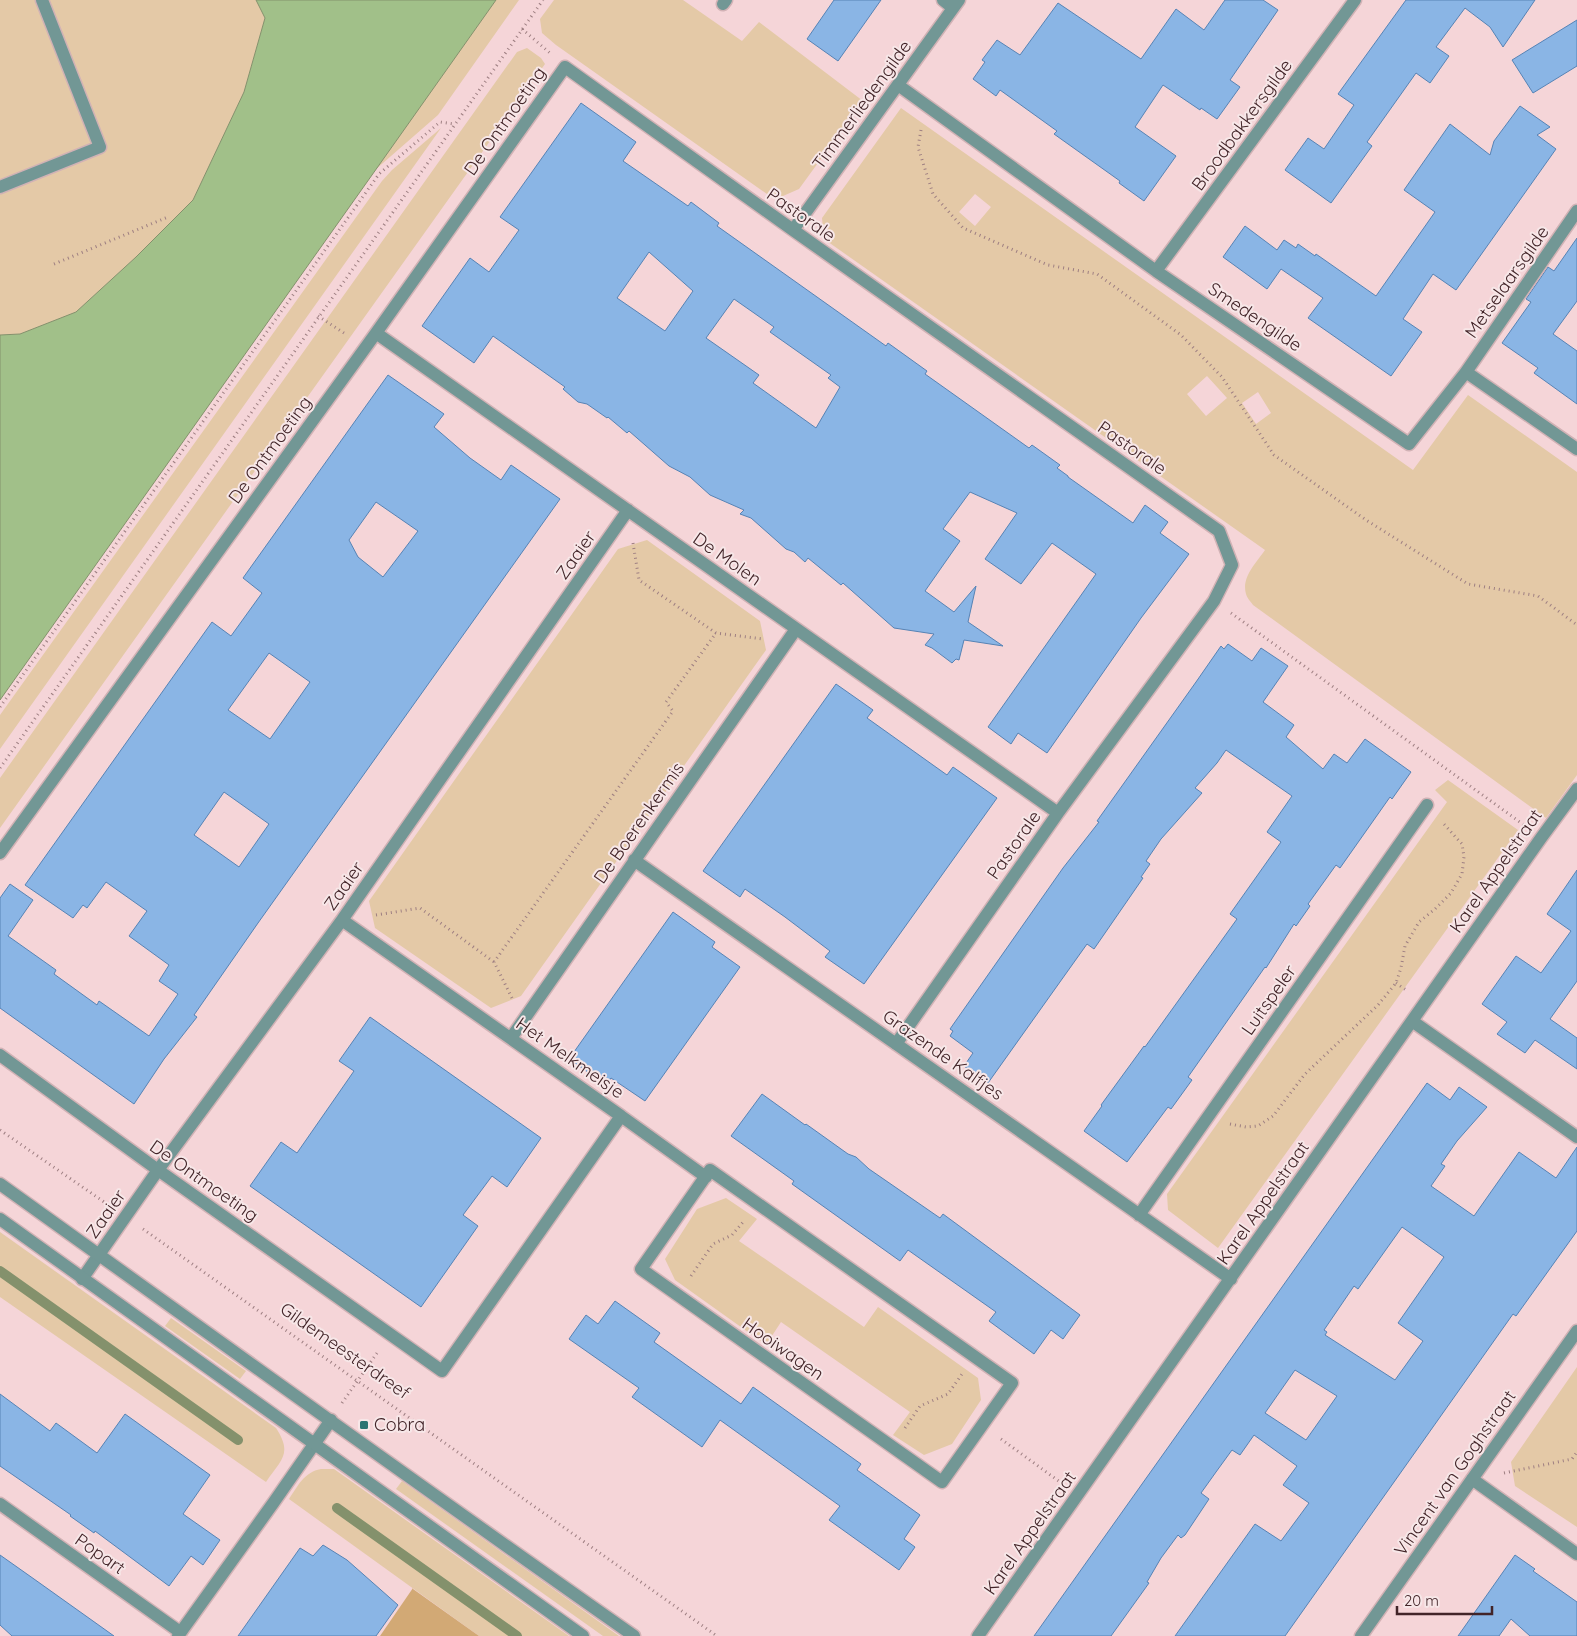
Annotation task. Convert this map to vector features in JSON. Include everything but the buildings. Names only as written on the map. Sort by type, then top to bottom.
[{"type":"street","points":[[0,187],[100,147],[42,0]]},
{"type":"street","name":"Broodbakkersgilde","points":[[1156,270],[1356,0]]},
{"type":"street","name":"Timmerliedengilde","points":[[793,230],[898,85],[952,3]]},
{"type":"street","name":"Pastorale","points":[[565,67],[1219,531],[1232,565],[1214,601],[1058,813],[896,1044]]},
{"type":"street","name":"De Ontmoeting","points":[[0,853],[366,348],[565,67]]},
{"type":"street","name":"Smedengilde","points":[[898,85],[1156,270],[1409,444],[1466,372]]},
{"type":"street","name":"Metselaarsgilde","points":[[1466,372],[1577,211]]},
{"type":"street","name":"De Molen","points":[[376,333],[1058,813]]},
{"type":"street","points":[[1466,372],[1577,449]]},
{"type":"street","name":"Zaaier","points":[[82,1279],[158,1170],[342,920],[628,510]]},
{"type":"street","name":"De Boerenkermis","points":[[510,1038],[796,629]]},
{"type":"street","name":"Karel Appelstraat","points":[[978,1636],[1577,789]]},
{"type":"street","name":"Luitspeler","points":[[1139,1215],[1427,805]]},
{"type":"street","name":"Grazende Kalfjes","points":[[634,860],[1231,1279]]},
{"type":"street","name":"Het Melkmeisje","points":[[342,920],[621,1116],[442,1371]]},
{"type":"street","points":[[1412,1021],[1577,1137]]},
{"type":"street","name":"De Ontmoeting","points":[[0,1055],[158,1170],[442,1371]]},
{"type":"street","name":"Hooiwagen","points":[[621,1116],[706,1177]]},
{"type":"street","name":"Hooiwagen","points":[[710,1170],[1012,1384],[942,1482],[641,1269],[706,1177],[710,1170]]},
{"type":"street","points":[[0,1184],[460,1514],[634,1636]]},
{"type":"street","points":[[0,1219],[583,1636]]},
{"type":"street","name":"Vincent van Goghstraat","points":[[1361,1636],[1577,1331]]},
{"type":"street","points":[[179,1634],[274,1502],[330,1420]]},
{"type":"street","points":[[1472,1479],[1577,1554]]},
{"type":"street","name":"Popart","points":[[0,1504],[179,1634]]},
{"type":"path","points":[[0,768],[542,0]]},
{"type":"path","points":[[522,29],[565,67]]},
{"type":"path","points":[[926,104],[918,147],[933,194],[963,228],[1048,265],[1097,274],[1181,335],[1222,377],[1274,455],[1366,520],[1468,584],[1538,596],[1577,625]]},
{"type":"path","points":[[0,708],[379,174],[440,122],[455,124]]},
{"type":"path","points":[[54,264],[168,217]]},
{"type":"path","points":[[318,316],[366,348]]},
{"type":"path","points":[[628,510],[639,580],[716,633],[787,641]]},
{"type":"path","points":[[1214,601],[1541,838]]},
{"type":"path","points":[[494,962],[673,711],[666,702],[716,633]]},
{"type":"path","points":[[1208,1116],[1234,1126],[1246,1127],[1258,1126],[1273,1116],[1305,1074],[1378,1005],[1396,983],[1405,946],[1419,922],[1451,893],[1462,874],[1464,856],[1462,844],[1427,805]]},
{"type":"path","points":[[342,920],[420,908],[494,962],[523,1020]]},
{"type":"path","name":"Gildemeesterdreef","points":[[0,1130],[718,1636]]},
{"type":"path","points":[[678,1295],[713,1244],[732,1235],[758,1204]]},
{"type":"path","points":[[358,1381],[390,1334]]},
{"type":"path","points":[[893,1448],[920,1406],[948,1394],[974,1357]]},
{"type":"path","points":[[982,1425],[1078,1495]]},
{"type":"path","points":[[1472,1479],[1572,1459],[1577,1452]]},
{"type":"path","points":[[1572,1459],[1577,1463]]},
{"type":"shaded area","points":[[0,0],[256,0],[265,18],[244,92],[193,200],[136,257],[76,312],[20,334],[0,335]]},
{"type":"shaded area","points":[[256,0],[496,0],[0,700],[0,335],[20,334],[76,312],[136,257],[193,200],[244,92],[265,18]]},
{"type":"shaded area","points":[[496,0],[519,0],[438,115],[375,170]]},
{"type":"shaded area","points":[[554,0],[683,0],[742,41],[759,22],[863,101],[799,189],[783,196],[767,194],[556,45],[542,33],[540,19]]},
{"type":"shaded area","points":[[527,48],[541,58],[545,64],[0,828],[0,778],[517,52]]},
{"type":"shaded area","points":[[901,108],[1413,470],[1468,395],[1577,472],[1577,775],[1546,818],[1253,605],[1246,594],[1246,582],[1251,570],[1265,550],[824,239],[822,218]],"holes":[[[975,194],[991,207],[975,226],[959,212]],[[1207,376],[1227,398],[1206,416],[1187,394]],[[1258,392],[1271,413],[1256,424],[1242,403]]]},
{"type":"shaded area","points":[[441,128],[0,749],[0,715],[382,181],[392,170]]},
{"type":"shaded area","points":[[647,540],[760,621],[766,650],[521,996],[491,1008],[375,928],[369,901],[618,549]]},
{"type":"shaded area","points":[[1448,780],[1518,830],[1218,1248],[1168,1210],[1167,1194],[1447,802],[1435,790]]},
{"type":"shaded area","points":[[726,1198],[757,1219],[739,1241],[864,1327],[878,1307],[978,1378],[981,1400],[952,1444],[924,1455],[893,1435],[910,1412],[781,1322],[766,1345],[675,1280],[665,1259],[697,1209]]},
{"type":"shaded area","points":[[0,1232],[276,1428],[284,1444],[284,1451],[280,1462],[266,1482],[0,1297]]},
{"type":"shaded area","points":[[171,1318],[246,1371],[240,1379],[165,1326]]},
{"type":"shaded area","points":[[1577,1367],[1577,1527],[1515,1486],[1511,1462]]},
{"type":"shaded area","points":[[321,1469],[334,1469],[569,1636],[479,1636],[289,1499],[306,1476]]},
{"type":"shaded area","points":[[402,1481],[619,1636],[603,1636],[396,1489]]},
{"type":"shaded area","points":[[413,1589],[479,1636],[380,1636]]},
{"type":"waterway","points":[[0,1271],[238,1440]]},
{"type":"waterway","points":[[337,1508],[517,1636]]},
{"type":"place","name":"Cobra","points":[[364,1425]]}]
